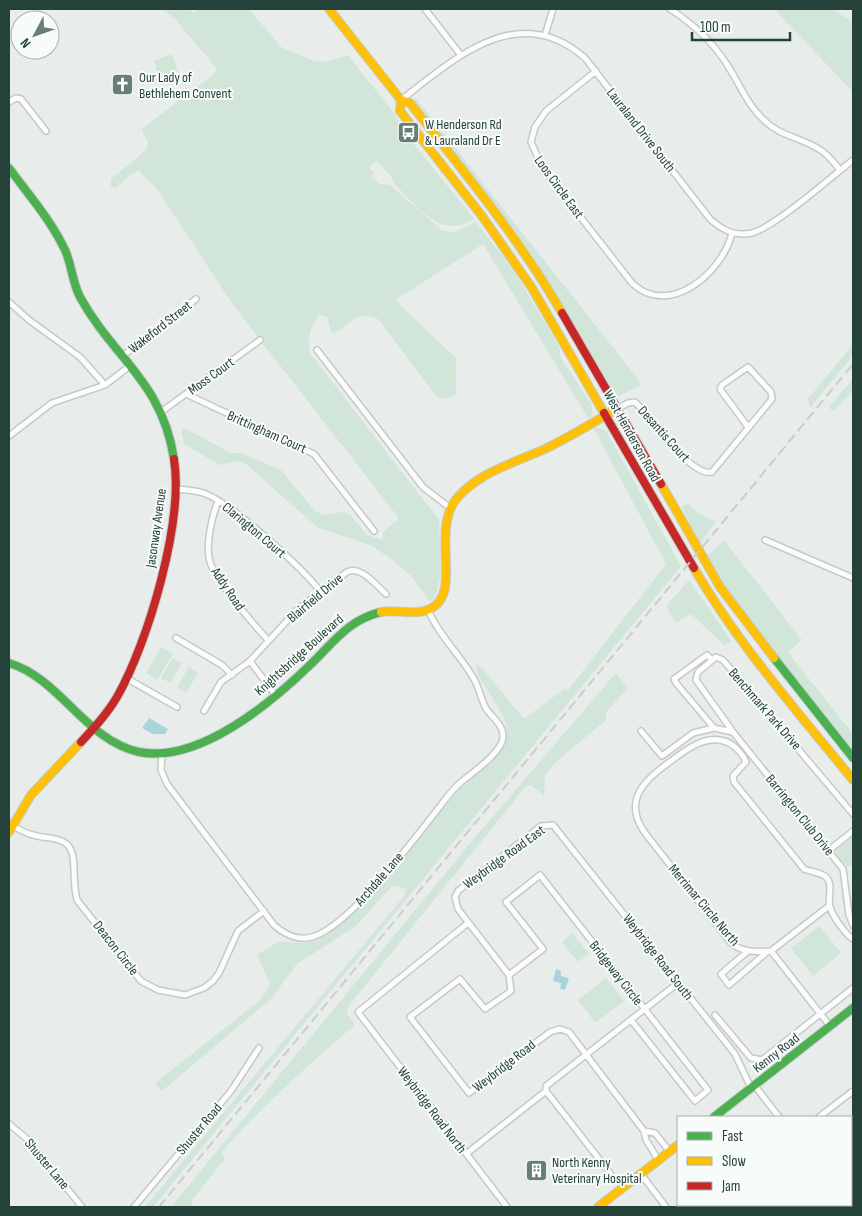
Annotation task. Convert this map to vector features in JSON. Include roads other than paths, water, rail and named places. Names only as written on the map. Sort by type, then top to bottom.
[{"type":"main road","name":"West Henderson Road","points":[[329,9],[401,100],[410,103],[544,281],[688,533],[734,607],[853,758]]},
{"type":"main road","name":"West Henderson Road","points":[[401,100],[400,111],[482,216],[532,288],[709,594],[784,694],[853,780]]},
{"type":"main road","name":"Jasonway Avenue","points":[[9,168],[60,240],[68,256],[79,295],[148,387],[170,435],[175,458],[173,517],[159,589],[126,678],[110,707],[26,800],[10,829]]},
{"type":"main road","points":[[428,610],[440,601],[446,588],[443,531],[450,508],[463,494],[489,474],[510,462],[545,448],[617,409]]},
{"type":"main road","name":"Knightsbridge Boulevard","points":[[9,663],[38,676],[93,728],[124,747],[141,752],[162,754],[188,748],[214,736],[276,696],[306,669],[341,632],[359,619],[386,611],[418,612],[428,610]]},
{"type":"main road","name":"Kenny Road","points":[[715,1116],[853,1008]]},
{"type":"main road","points":[[598,1207],[677,1147]]},
{"type":"street","points":[[425,9],[460,54]]},
{"type":"street","points":[[401,100],[481,39],[505,30],[527,29],[546,32],[553,9]]},
{"type":"street","points":[[670,9],[687,20],[710,42],[726,63],[749,104],[766,122],[787,136],[823,151],[840,170]]},
{"type":"street","name":"Lauraland Drive South","points":[[546,32],[572,46],[596,71],[710,218],[718,226],[732,233]]},
{"type":"street","name":"Loos Circle East","points":[[596,71],[546,111],[535,127],[531,142],[543,169],[638,289],[655,296],[664,296],[686,290],[716,266],[724,256],[732,233]]},
{"type":"street","points":[[9,102],[16,98],[21,99],[46,131]]},
{"type":"street","points":[[732,233],[752,233],[770,225],[853,160]]},
{"type":"street","name":"Wakeford Street","points":[[124,355],[196,299]]},
{"type":"street","points":[[9,302],[29,320],[80,357],[106,385]]},
{"type":"street","name":"Moss Court","points":[[161,412],[260,340]]},
{"type":"street","points":[[317,350],[423,487],[450,508]]},
{"type":"street","name":"Wakeford Street","points":[[9,436],[52,403],[106,385],[131,365]]},
{"type":"street","name":"Desantis Court","points":[[617,409],[631,401],[635,402],[686,460],[699,470],[707,473],[716,470],[748,427],[772,399],[772,395],[748,366],[722,385],[720,390],[748,427]]},
{"type":"street","name":"Brittingham Court","points":[[186,394],[314,454],[374,531]]},
{"type":"street","name":"Clarington Court","points":[[175,489],[198,492],[218,501],[248,523],[321,592]]},
{"type":"street","name":"Addy Road","points":[[218,501],[212,516],[210,560],[244,614],[268,640]]},
{"type":"street","points":[[765,540],[853,578]]},
{"type":"street","name":"Blairfield Drive","points":[[204,711],[218,686],[250,661],[297,610],[346,572],[355,570],[386,594]]},
{"type":"street","name":"Archdale Lane","points":[[162,754],[161,770],[167,784],[280,930],[291,936],[306,939],[326,931],[357,905],[449,795],[501,744],[503,736],[500,727],[485,706],[473,677],[440,633],[428,610]]},
{"type":"street","points":[[176,638],[222,665],[232,675]]},
{"type":"street","points":[[712,660],[707,655],[674,679],[714,728]]},
{"type":"street","name":"Benchmark Park Drive","points":[[733,732],[696,680],[698,672],[716,657],[723,660],[853,814]]},
{"type":"street","points":[[250,661],[276,696]]},
{"type":"street","points":[[126,678],[177,707]]},
{"type":"street","points":[[641,731],[662,756],[693,733],[705,728],[733,732]]},
{"type":"street","name":"Barrington Club Drive","points":[[733,732],[846,874],[848,910],[853,925]]},
{"type":"street","name":"Merrimar Circle North","points":[[770,952],[748,952],[739,949],[731,943],[643,829],[637,817],[635,801],[648,777],[685,750],[702,742],[720,740],[732,745],[746,760],[745,765],[733,776],[734,782],[804,869],[821,874],[827,879],[830,886],[829,906]]},
{"type":"street","name":"Weybridge Road East","points":[[510,975],[468,923],[455,903],[458,891],[542,826],[548,824],[557,829]]},
{"type":"street","name":"Deacon Circle","points":[[10,829],[32,835],[60,839],[67,844],[74,860],[73,884],[77,900],[142,981],[158,990],[185,995],[204,988],[220,973],[238,932],[264,911]]},
{"type":"street","name":"Weybridge Road South","points":[[557,829],[735,1054],[753,1087],[778,1116]]},
{"type":"street","points":[[828,850],[853,831]]},
{"type":"street","name":"Bridgeway Circle","points":[[510,975],[543,949],[506,902],[540,875],[708,1090],[695,1101],[631,1020]]},
{"type":"street","points":[[748,952],[720,974],[729,985],[829,906],[853,939]]},
{"type":"street","name":"Weybridge Road North","points":[[468,923],[358,1012],[507,1207]]},
{"type":"street","points":[[770,952],[830,1026]]},
{"type":"street","name":"Weybridge Road","points":[[510,975],[511,991],[489,1009],[481,1006],[460,979],[410,1017],[468,1093],[550,1032],[560,1029],[569,1032],[644,1131],[646,1140],[658,1161]]},
{"type":"street","points":[[466,1154],[546,1090],[546,1086],[678,983]]},
{"type":"street","points":[[715,1014],[751,1058],[762,1060],[853,988]]},
{"type":"street","name":"Shuster Road","points":[[134,1207],[231,1091],[260,1048]]},
{"type":"street","points":[[546,1090],[610,1173]]},
{"type":"street","points":[[820,1116],[853,1091]]},
{"type":"street","name":"Shuster Lane","points":[[9,1124],[27,1139],[82,1207]]},
{"type":"street","name":"Weybridge Road","points":[[644,1131],[655,1133],[670,1152]]},
{"type":"street","points":[[641,1174],[666,1207]]},
{"type":"water","points":[[149,718],[168,729],[165,734],[153,734],[142,728]]},
{"type":"water","points":[[556,969],[561,971],[561,976],[569,978],[565,990],[560,989],[561,983],[553,981]]},
{"type":"railway","points":[[159,1207],[853,364]]},
{"type":"place","name":"Our Lady of Bethlehem Convent","points":[[123,85]]},
{"type":"place","name":"W Henderson Rd & Lauraland Dr E","points":[[409,132]]},
{"type":"place","name":"North Kenny Veterinary Hospital","points":[[536,1170]]}]
